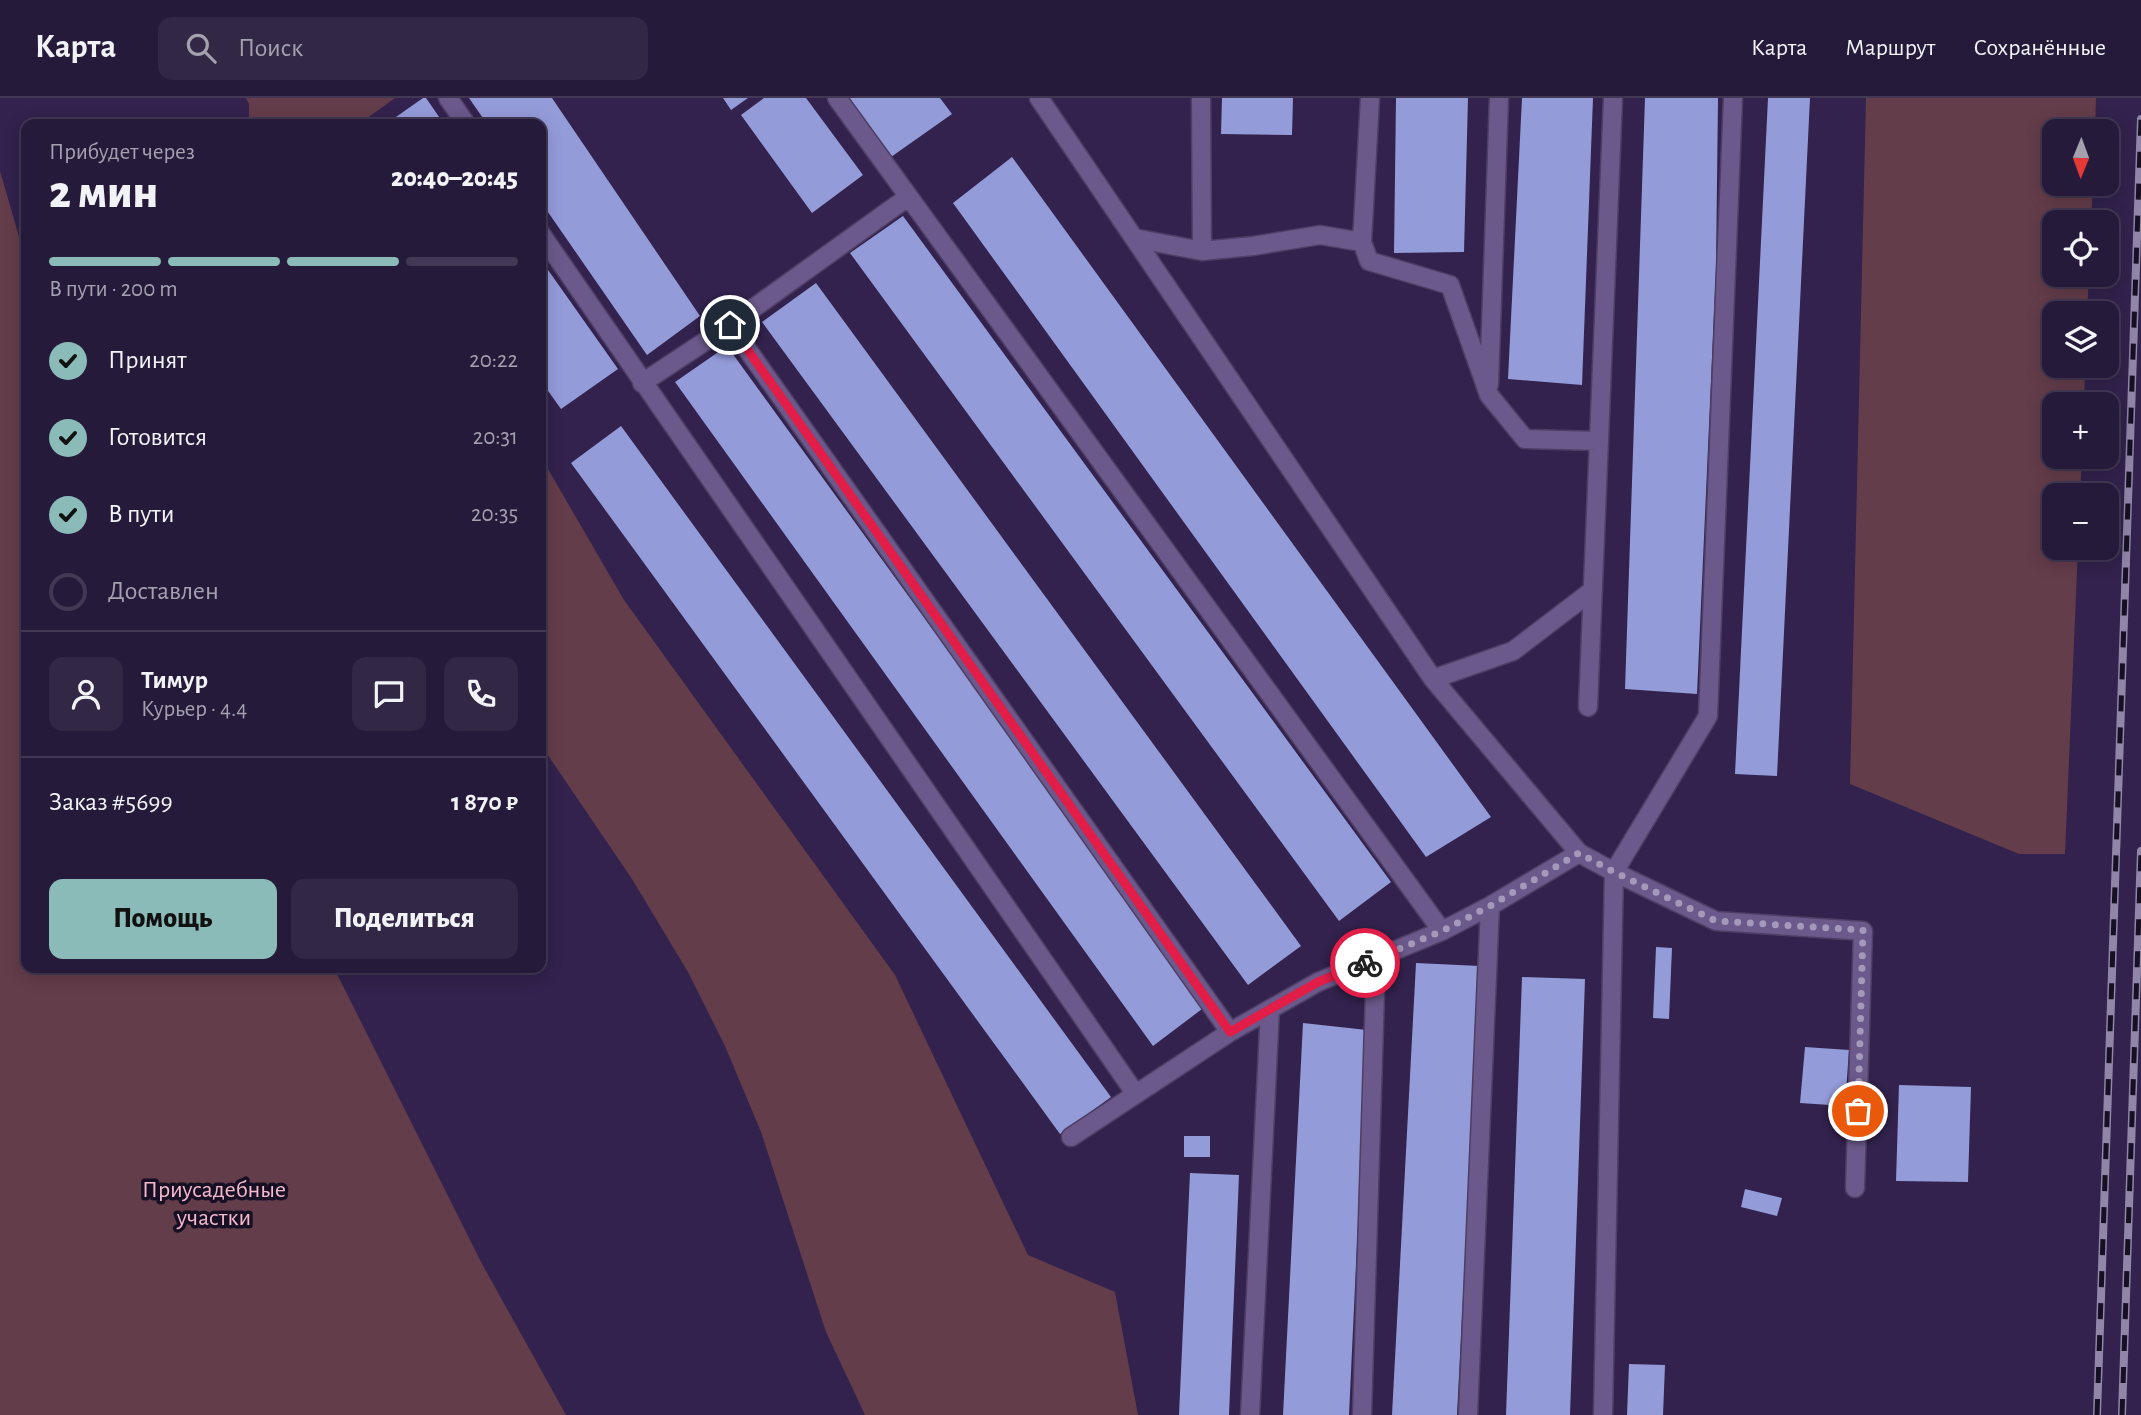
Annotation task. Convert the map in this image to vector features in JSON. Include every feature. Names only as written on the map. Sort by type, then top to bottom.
[{"type":"street","points":[[448,98],[463,119]]},
{"type":"street","points":[[837,98],[1442,931]]},
{"type":"street","points":[[1039,98],[1433,679],[1579,853],[1716,921],[1863,930],[1855,1188]]},
{"type":"street","points":[[1201,98],[1202,251]]},
{"type":"street","points":[[1370,98],[1362,243],[1369,261],[1450,285],[1489,395],[1525,439],[1599,441]]},
{"type":"street","points":[[1489,395],[1499,98]]},
{"type":"street","points":[[1588,706],[1614,98]]},
{"type":"street","points":[[1603,1415],[1614,872],[1708,716],[1733,98]]},
{"type":"street","points":[[642,383],[730,325],[908,197]]},
{"type":"street","points":[[1134,238],[1202,251],[1320,235],[1362,243]]},
{"type":"street","points":[[546,241],[1135,1094]]},
{"type":"street","points":[[730,325],[1230,1032]]},
{"type":"street","points":[[1433,679],[1513,651],[1593,590]]},
{"type":"street","points":[[1071,1137],[1230,1032],[1318,982],[1442,931],[1579,853]]},
{"type":"street","points":[[1468,1415],[1490,906]]},
{"type":"street","points":[[1362,1415],[1376,959]]},
{"type":"street","points":[[1250,1415],[1270,1009]]},
{"type":"green space","points":[[246,98],[395,98],[366,119],[249,119],[249,104]]},
{"type":"green space","points":[[1866,98],[2096,98],[2095,119],[2042,119],[2042,196],[2092,196],[2092,210],[2042,210],[2042,287],[2088,287],[2088,301],[2042,301],[2042,378],[2085,378],[2084,392],[2042,392],[2042,469],[2081,469],[2081,483],[2042,483],[2042,560],[2077,560],[2065,854],[2019,854],[1850,784]]},
{"type":"green space","name":"Приусадебные участки","points":[[0,171],[21,244],[21,973],[336,973],[481,1262],[566,1415],[0,1415]]},
{"type":"green space","points":[[546,466],[624,600],[895,975],[1028,1255],[1115,1292],[1138,1415],[865,1415],[826,1332],[761,1132],[725,1046],[688,972],[632,879],[546,752]]},
{"type":"building","points":[[426,98],[441,119],[393,119]]},
{"type":"building","points":[[469,98],[552,98],[700,316],[647,355],[546,209],[546,119],[484,119]]},
{"type":"building","points":[[723,98],[748,98],[731,110]]},
{"type":"building","points":[[764,98],[806,98],[863,175],[812,213],[741,115]]},
{"type":"building","points":[[848,98],[940,98],[952,114],[891,157]]},
{"type":"building","points":[[1222,98],[1293,98],[1292,135],[1221,134]]},
{"type":"building","points":[[1396,98],[1468,98],[1464,252],[1394,253]]},
{"type":"building","points":[[1522,98],[1593,98],[1582,385],[1508,379]]},
{"type":"building","points":[[1645,98],[1718,98],[1716,269],[1697,694],[1625,689]]},
{"type":"building","points":[[1768,98],[1810,98],[1777,776],[1735,774]]},
{"type":"building","points":[[1012,157],[1491,817],[1426,857],[953,203]]},
{"type":"building","points":[[903,216],[1391,882],[1339,921],[850,253]]},
{"type":"building","points":[[546,267],[618,369],[561,409],[546,388]]},
{"type":"building","points":[[816,283],[1301,946],[1248,985],[762,322]]},
{"type":"building","points":[[727,346],[1206,1006],[1153,1046],[675,382]]},
{"type":"building","points":[[621,426],[1111,1097],[1060,1134],[571,463]]},
{"type":"building","points":[[1656,947],[1672,948],[1669,1019],[1653,1018]]},
{"type":"building","points":[[1416,963],[1480,966],[1457,1415],[1392,1415]]},
{"type":"building","points":[[1522,977],[1585,979],[1570,1415],[1506,1415]]},
{"type":"building","points":[[1303,1023],[1367,1030],[1349,1415],[1283,1415]]},
{"type":"building","points":[[1805,1047],[1849,1050],[1845,1106],[1800,1103]]},
{"type":"building","points":[[1899,1085],[1971,1087],[1968,1182],[1896,1181]]},
{"type":"building","points":[[1184,1136],[1210,1136],[1210,1157],[1184,1157]]},
{"type":"building","points":[[1190,1173],[1239,1175],[1229,1415],[1179,1415]]},
{"type":"building","points":[[1745,1189],[1782,1198],[1777,1216],[1741,1207]]},
{"type":"building","points":[[1629,1364],[1665,1365],[1663,1415],[1627,1415]]},
{"type":"railway","points":[[2097,1415],[2141,119]]},
{"type":"railway","points":[[2122,1415],[2141,851]]},
{"type":"way so far","points":[[1365,963],[1442,931],[1579,853],[1716,921],[1863,930],[1858,1111]]},
{"type":"route","points":[[730,325],[1230,1032],[1318,982],[1365,963]]}]
